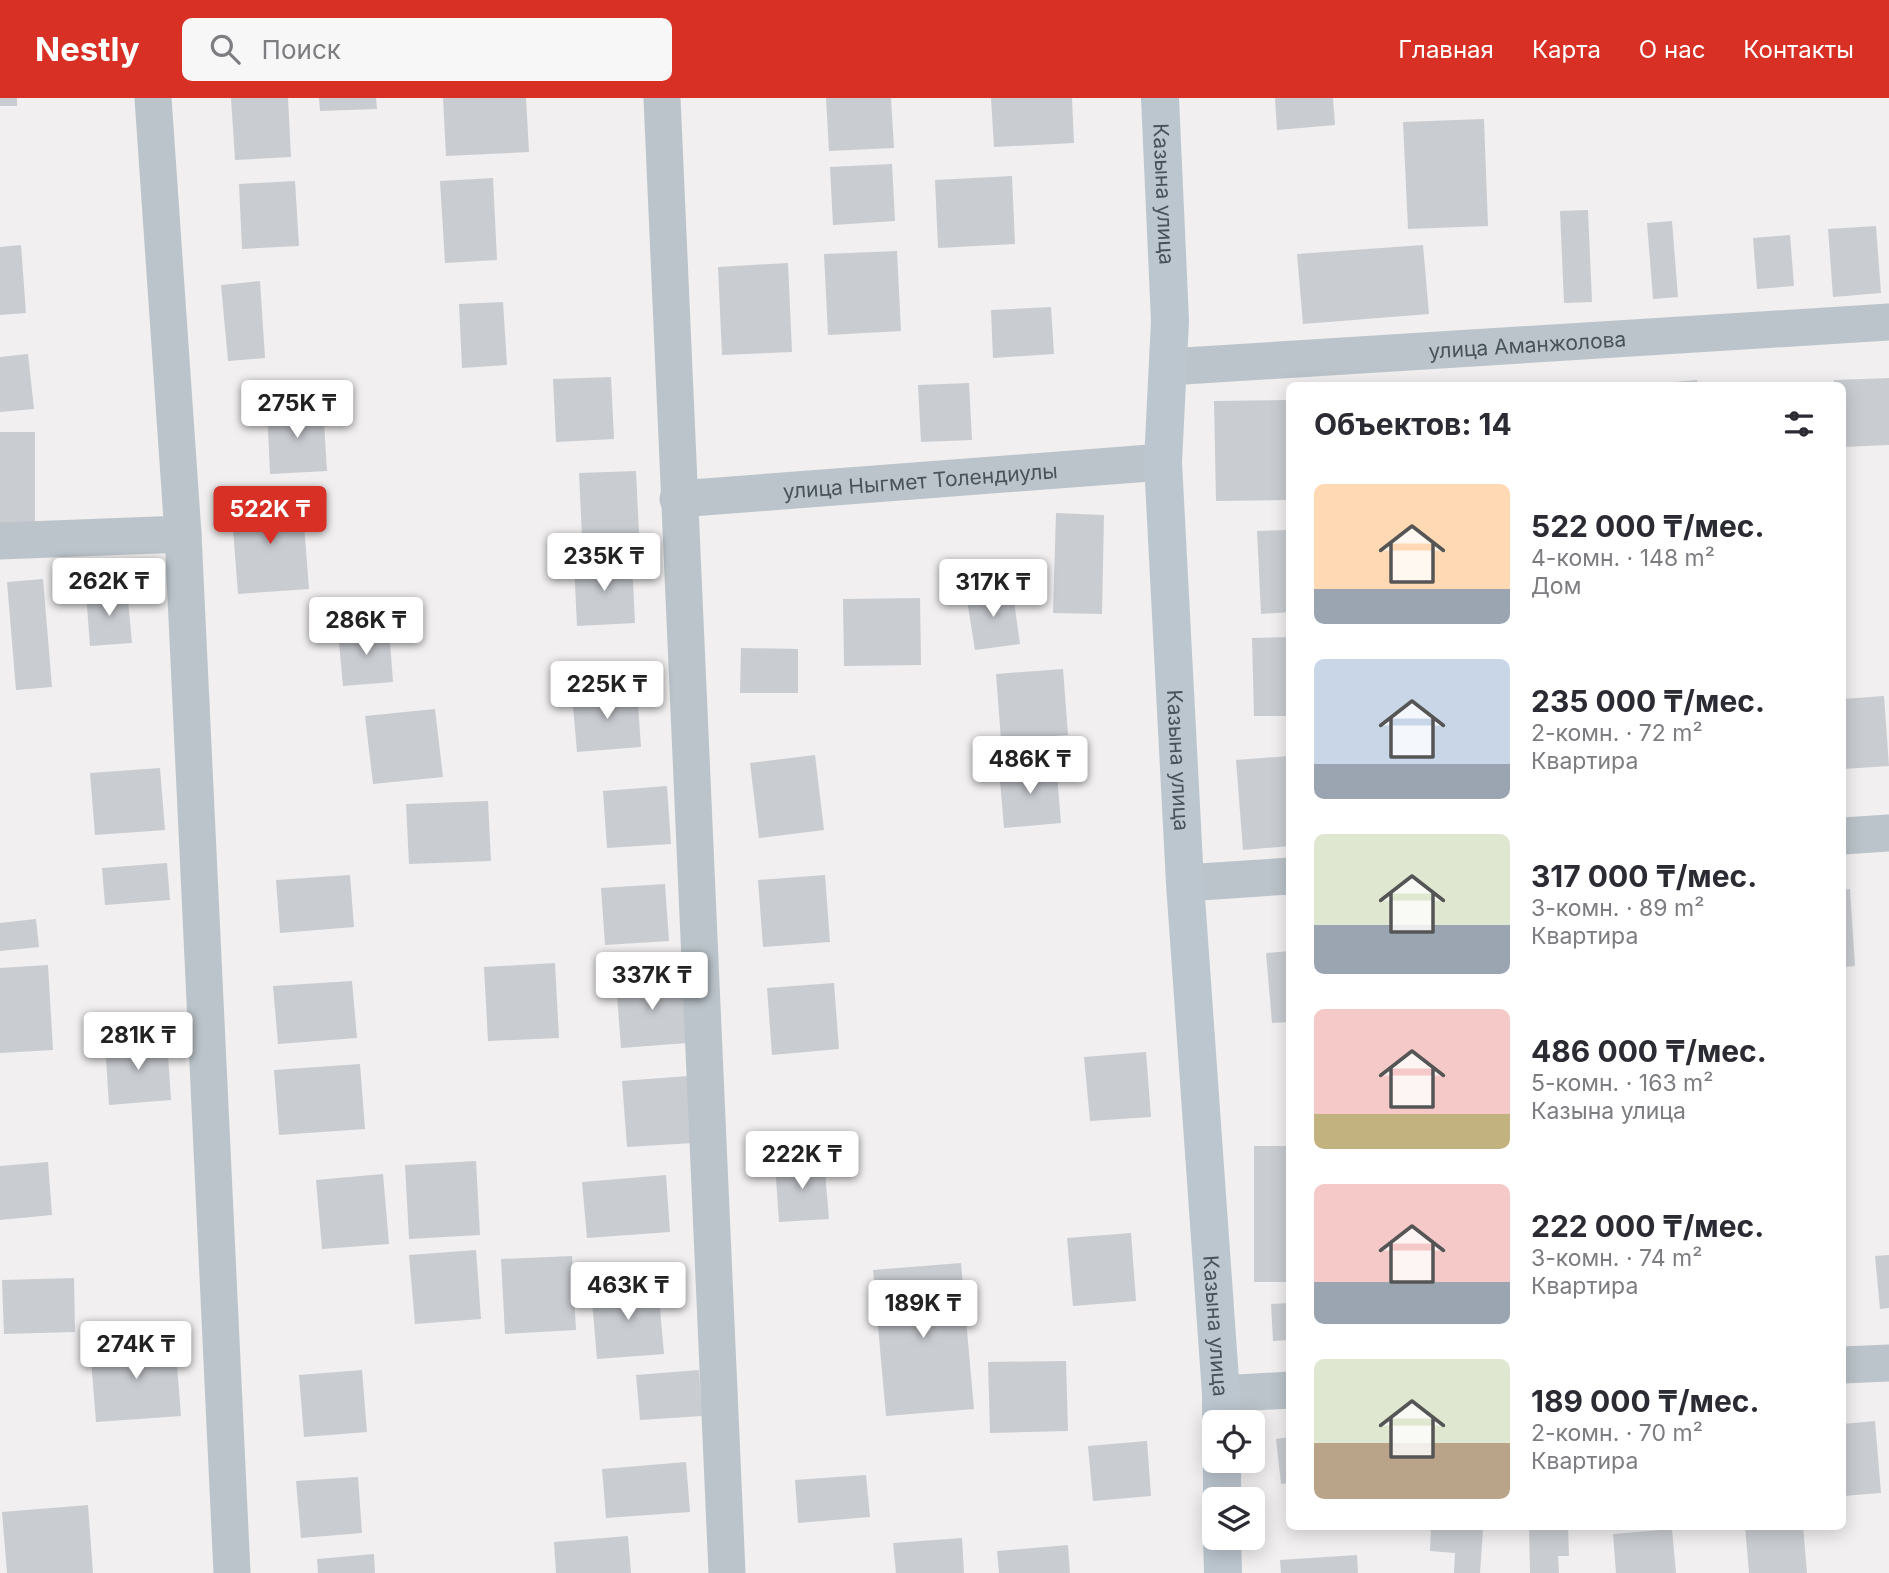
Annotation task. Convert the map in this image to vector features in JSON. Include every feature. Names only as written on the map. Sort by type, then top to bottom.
[{"type":"street","points":[[153,98],[183,534],[232,1573]]},
{"type":"street","points":[[662,98],[727,1573]]},
{"type":"street","name":"Казына улица","points":[[1160,98],[1170,321],[1163,462],[1185,883],[1221,1408]]},
{"type":"street","name":"улица Аманжолова","points":[[1168,367],[1889,322]]},
{"type":"street","name":"улица Ныгмет Толендиулы","points":[[678,499],[1163,462]]},
{"type":"street","points":[[0,541],[183,534]]},
{"type":"street","points":[[1846,836],[1889,833]]},
{"type":"street","points":[[1185,883],[1286,876]]},
{"type":"street","points":[[1846,1366],[1889,1363]]},
{"type":"street","points":[[1221,1408],[1286,1391]]},
{"type":"street","points":[[1222,1550],[1223,1573]]},
{"type":"building","points":[[0,98],[17,98],[17,106],[0,106]]},
{"type":"building","points":[[231,98],[288,98],[291,157],[235,160]]},
{"type":"building","points":[[319,98],[376,98],[377,109],[320,111]]},
{"type":"building","points":[[443,98],[526,98],[529,152],[446,156]]},
{"type":"building","points":[[826,98],[891,98],[894,148],[829,151]]},
{"type":"building","points":[[991,98],[1072,98],[1074,143],[994,147]]},
{"type":"building","points":[[1275,98],[1333,98],[1335,125],[1277,130]]},
{"type":"building","points":[[1484,119],[1488,226],[1408,229],[1403,122]]},
{"type":"building","points":[[892,164],[895,221],[833,225],[830,167]]},
{"type":"building","points":[[1012,176],[1015,244],[938,248],[935,180]]},
{"type":"building","points":[[493,178],[497,260],[445,263],[440,181]]},
{"type":"building","points":[[295,181],[299,246],[242,249],[239,184]]},
{"type":"building","points":[[1588,210],[1592,302],[1564,303],[1560,211]]},
{"type":"building","points":[[1672,221],[1678,297],[1653,299],[1647,223]]},
{"type":"building","points":[[1876,226],[1881,293],[1833,297],[1828,229]]},
{"type":"building","points":[[1790,235],[1794,286],[1757,289],[1753,238]]},
{"type":"building","points":[[21,245],[26,313],[0,315],[0,247]]},
{"type":"building","points":[[1423,245],[1429,314],[1303,324],[1297,254]]},
{"type":"building","points":[[897,251],[901,331],[828,335],[824,254]]},
{"type":"building","points":[[788,263],[792,352],[722,355],[718,267]]},
{"type":"building","points":[[260,281],[265,358],[228,361],[221,285]]},
{"type":"building","points":[[503,302],[507,365],[462,368],[459,304]]},
{"type":"building","points":[[1051,307],[1054,354],[993,358],[991,310]]},
{"type":"building","points":[[28,354],[34,409],[0,412],[0,357]]},
{"type":"building","points":[[611,377],[614,439],[556,442],[553,379]]},
{"type":"building","points":[[1889,378],[1889,445],[1846,447],[1846,382],[1834,380]]},
{"type":"building","points":[[969,383],[972,440],[921,442],[918,385]]},
{"type":"building","points":[[1286,400],[1286,500],[1216,501],[1214,401]]},
{"type":"building","points":[[323,406],[327,471],[270,474],[267,408]]},
{"type":"building","points":[[0,432],[35,432],[35,526],[0,526]]},
{"type":"building","points":[[636,471],[639,533],[582,536],[579,473]]},
{"type":"building","points":[[302,498],[309,589],[238,594],[231,503]]},
{"type":"building","points":[[1056,513],[1104,515],[1102,614],[1053,613]]},
{"type":"building","points":[[1286,530],[1286,612],[1261,614],[1257,531]]},
{"type":"building","points":[[632,560],[635,623],[577,626],[574,563]]},
{"type":"building","points":[[43,579],[52,687],[16,690],[7,582]]},
{"type":"building","points":[[1012,587],[1020,644],[975,650],[966,594]]},
{"type":"building","points":[[127,590],[132,643],[90,646],[86,593]]},
{"type":"building","points":[[920,598],[921,665],[844,666],[843,599]]},
{"type":"building","points":[[389,629],[393,682],[343,686],[338,632]]},
{"type":"building","points":[[1286,637],[1286,716],[1254,716],[1252,638]]},
{"type":"building","points":[[741,648],[798,649],[798,693],[740,693]]},
{"type":"building","points":[[1063,669],[1068,735],[1001,740],[996,674]]},
{"type":"building","points":[[637,690],[641,747],[577,752],[572,695]]},
{"type":"building","points":[[1884,696],[1889,766],[1846,769],[1846,699]]},
{"type":"building","points":[[435,709],[443,777],[373,784],[365,716]]},
{"type":"building","points":[[815,755],[824,830],[759,838],[750,763]]},
{"type":"building","points":[[1286,756],[1286,846],[1243,850],[1236,760]]},
{"type":"building","points":[[1056,763],[1061,823],[1004,828],[999,769]]},
{"type":"building","points":[[160,768],[165,830],[95,835],[90,773]]},
{"type":"building","points":[[667,786],[671,844],[607,848],[603,791]]},
{"type":"building","points":[[488,801],[491,861],[409,864],[406,804]]},
{"type":"building","points":[[167,863],[170,900],[105,905],[102,868]]},
{"type":"building","points":[[350,875],[354,927],[280,933],[276,880]]},
{"type":"building","points":[[825,875],[830,942],[763,947],[758,880]]},
{"type":"building","points":[[665,884],[669,941],[605,945],[601,888]]},
{"type":"building","points":[[1850,889],[1855,966],[1846,967],[1846,890]]},
{"type":"building","points":[[36,919],[39,947],[0,951],[0,923]]},
{"type":"building","points":[[1286,951],[1286,1022],[1272,1023],[1266,953]]},
{"type":"building","points":[[555,963],[559,1038],[488,1041],[484,967]]},
{"type":"building","points":[[48,965],[53,1050],[0,1053],[0,968]]},
{"type":"building","points":[[683,977],[688,1043],[621,1048],[616,982]]},
{"type":"building","points":[[352,981],[357,1038],[278,1044],[273,986]]},
{"type":"building","points":[[834,983],[839,1049],[772,1055],[767,988]]},
{"type":"building","points":[[167,1039],[171,1100],[109,1105],[105,1043]]},
{"type":"building","points":[[1146,1052],[1151,1117],[1090,1121],[1084,1057]]},
{"type":"building","points":[[360,1064],[365,1129],[279,1135],[274,1070]]},
{"type":"building","points":[[688,1076],[693,1143],[627,1147],[622,1081]]},
{"type":"building","points":[[1254,1146],[1286,1146],[1286,1282],[1254,1282]]},
{"type":"building","points":[[824,1160],[829,1219],[779,1222],[775,1164]]},
{"type":"building","points":[[476,1161],[480,1235],[409,1239],[405,1165]]},
{"type":"building","points":[[48,1162],[52,1215],[0,1220],[0,1166]]},
{"type":"building","points":[[383,1174],[389,1244],[322,1249],[316,1180]]},
{"type":"building","points":[[666,1175],[670,1232],[587,1238],[582,1182]]},
{"type":"building","points":[[1131,1233],[1136,1301],[1073,1306],[1067,1238]]},
{"type":"building","points":[[476,1250],[481,1319],[415,1324],[409,1255]]},
{"type":"building","points":[[1889,1255],[1889,1308],[1880,1309],[1875,1256]]},
{"type":"building","points":[[572,1256],[576,1330],[505,1334],[501,1259]]},
{"type":"building","points":[[961,1263],[974,1409],[886,1416],[873,1270]]},
{"type":"building","points":[[74,1278],[75,1332],[4,1334],[2,1280]]},
{"type":"building","points":[[658,1285],[664,1354],[597,1359],[591,1290]]},
{"type":"building","points":[[1286,1303],[1286,1340],[1273,1341],[1271,1304]]},
{"type":"building","points":[[175,1340],[181,1416],[96,1422],[90,1347]]},
{"type":"building","points":[[1066,1361],[1068,1431],[990,1433],[988,1362]]},
{"type":"building","points":[[362,1370],[367,1432],[304,1437],[299,1375]]},
{"type":"building","points":[[699,1370],[702,1416],[640,1420],[636,1375]]},
{"type":"building","points":[[1875,1421],[1881,1493],[1846,1496],[1846,1424]]},
{"type":"building","points":[[1286,1438],[1286,1483],[1281,1484],[1276,1439]]},
{"type":"building","points":[[1147,1441],[1151,1496],[1093,1501],[1088,1446]]},
{"type":"building","points":[[686,1462],[690,1512],[606,1518],[602,1469]]},
{"type":"building","points":[[866,1475],[870,1517],[798,1523],[795,1480]]},
{"type":"building","points":[[358,1477],[362,1533],[301,1538],[296,1481]]},
{"type":"building","points":[[88,1505],[93,1573],[7,1573],[2,1512]]},
{"type":"building","points":[[1431,1530],[1483,1530],[1480,1573],[1454,1573],[1455,1553],[1430,1551]]},
{"type":"building","points":[[1529,1530],[1568,1530],[1569,1556],[1558,1556],[1559,1573],[1530,1573]]},
{"type":"building","points":[[1672,1530],[1676,1573],[1616,1573],[1613,1534]]},
{"type":"building","points":[[1745,1530],[1803,1530],[1807,1573],[1749,1573]]},
{"type":"building","points":[[628,1536],[631,1573],[556,1573],[554,1542]]},
{"type":"building","points":[[962,1538],[964,1573],[896,1573],[893,1543]]},
{"type":"building","points":[[1068,1545],[1070,1573],[999,1573],[997,1551]]},
{"type":"building","points":[[374,1554],[375,1573],[318,1573],[317,1559]]},
{"type":"building","points":[[1357,1555],[1358,1573],[1281,1573],[1280,1560]]}]
